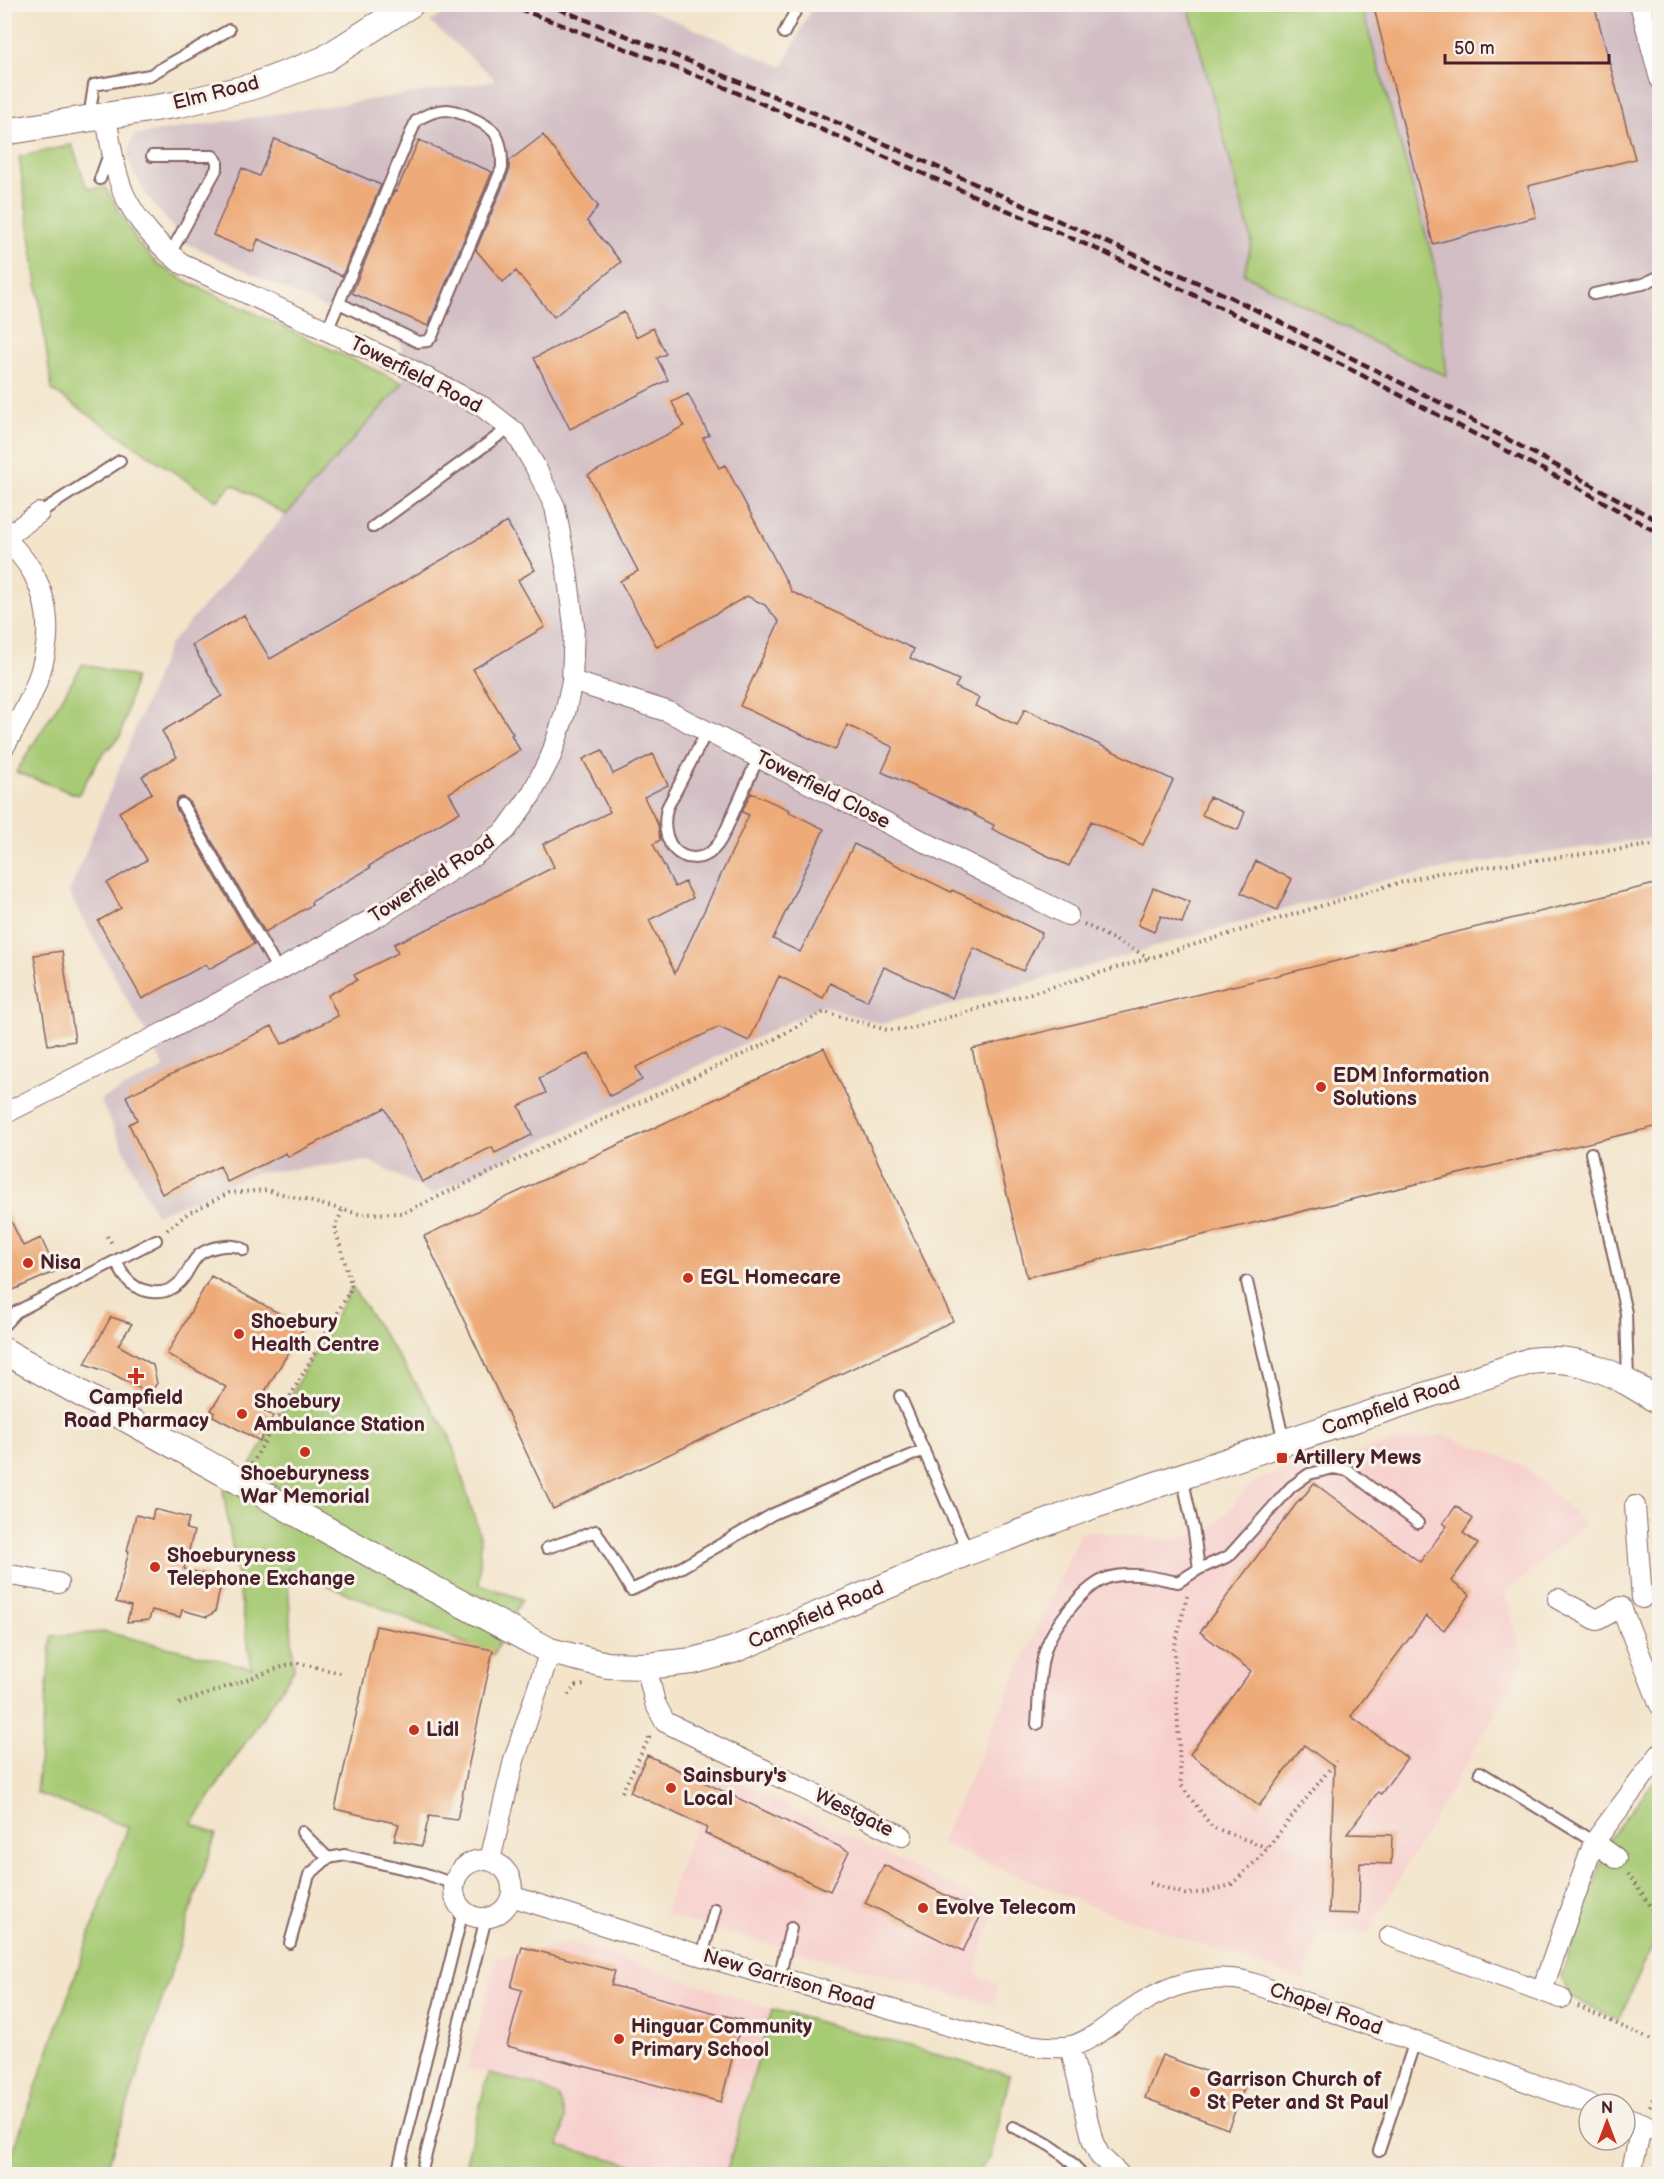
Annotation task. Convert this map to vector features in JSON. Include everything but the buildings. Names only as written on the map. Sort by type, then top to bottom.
[{"type":"street","name":"Elm Road","points":[[4,132],[180,104],[251,87],[322,60],[411,4]]},
{"type":"street","points":[[1640,4],[1659,79]]},
{"type":"street","name":"Towerfield Road","points":[[4,1114],[165,1032],[380,915],[475,855],[506,830],[531,795],[551,756],[565,713],[572,681],[574,626],[555,507],[515,432],[483,407],[408,368],[181,263],[170,254],[132,209],[123,192],[112,148],[98,117]]},
{"type":"street","points":[[4,747],[42,672],[48,616],[33,572],[5,537],[39,513]]},
{"type":"street","name":"Towerfield Close","points":[[572,681],[669,712],[1068,915]]},
{"type":"street","name":"Campfield Road","points":[[4,1351],[550,1651],[607,1665],[646,1666],[693,1660],[733,1650],[968,1552],[1089,1507],[1530,1361],[1545,1359],[1582,1363],[1614,1374],[1659,1402]]},
{"type":"street","points":[[1558,1599],[1597,1620],[1622,1607],[1651,1597],[1635,1506]]},
{"type":"street","points":[[4,1574],[58,1583]]},
{"type":"street","points":[[1622,1607],[1659,1705]]},
{"type":"street","points":[[490,1860],[514,1760],[550,1651]]},
{"type":"street","name":"Westgate","points":[[646,1666],[655,1703],[665,1722],[902,1836]]},
{"type":"street","points":[[1542,1990],[1594,1842],[1659,1754]]},
{"type":"street","points":[[1594,1842],[1617,1858]]},
{"type":"street","points":[[490,1860],[504,1869],[510,1878],[511,1896],[500,1913],[486,1918],[473,1917],[463,1911],[455,1898],[454,1884],[458,1873],[468,1864],[490,1860]]},
{"type":"street","name":"New Garrison Road","points":[[511,1896],[702,1956],[1004,2041],[1024,2045],[1070,2046]]},
{"type":"street","points":[[1390,1936],[1561,1998]]},
{"type":"street","name":"Chapel Road","points":[[1070,2046],[1091,2037],[1151,1996],[1176,1984],[1234,1979],[1263,1987],[1577,2100]]},
{"type":"street","points":[[1070,2046],[1093,2142],[1100,2157],[1112,2173]]},
{"type":"street","points":[[1637,2122],[1659,2133]]},
{"type":"street","points":[[1631,2175],[1632,2152]]},
{"type":"lane","points":[[784,33],[799,4]]},
{"type":"lane","points":[[98,117],[94,85],[150,75],[230,30]]},
{"type":"lane","points":[[327,331],[416,121],[427,114],[447,110],[475,119],[494,132],[502,149],[502,168],[428,342],[418,342],[339,303]]},
{"type":"lane","points":[[100,179],[112,148]]},
{"type":"lane","points":[[152,156],[213,156],[217,161],[217,168],[170,254]]},
{"type":"lane","points":[[1594,294],[1643,284],[1659,276]]},
{"type":"lane","points":[[374,527],[509,428]]},
{"type":"lane","points":[[39,513],[120,461]]},
{"type":"lane","points":[[707,731],[667,808],[664,820],[674,848],[686,857],[697,859],[708,855],[720,843],[759,756]]},
{"type":"lane","points":[[182,804],[278,970]]},
{"type":"lane","points":[[1591,1153],[1626,1313],[1628,1382]]},
{"type":"lane","points":[[4,1325],[16,1312],[156,1240]]},
{"type":"lane","points":[[116,1261],[126,1279],[153,1292],[165,1292],[178,1285],[187,1274],[193,1261],[201,1253],[216,1247],[240,1247],[244,1250]]},
{"type":"lane","points":[[1247,1282],[1284,1442]]},
{"type":"lane","points":[[900,1396],[968,1552]]},
{"type":"lane","points":[[547,1548],[596,1531],[631,1590],[682,1566],[773,1514],[924,1450]]},
{"type":"lane","points":[[1037,1724],[1045,1650],[1065,1616],[1087,1589],[1110,1577],[1136,1575],[1178,1582],[1195,1571],[1229,1556],[1291,1487],[1308,1474],[1334,1468],[1349,1471],[1418,1522]]},
{"type":"lane","points":[[1182,1476],[1194,1532],[1195,1571]]},
{"type":"lane","points":[[1480,1772],[1594,1842]]},
{"type":"lane","points":[[302,1832],[328,1858]]},
{"type":"lane","points":[[290,1943],[309,1875],[328,1858],[345,1855],[423,1873],[454,1884]]},
{"type":"lane","points":[[702,1956],[714,1909]]},
{"type":"lane","points":[[397,2175],[463,1911]]},
{"type":"lane","points":[[421,2175],[486,1918]]},
{"type":"lane","points":[[779,1978],[791,1928]]},
{"type":"lane","points":[[1379,2151],[1415,2041]]},
{"type":"lane","points":[[1013,2127],[1047,2142],[1072,2161],[1081,2175]]},
{"type":"path","points":[[156,1240],[187,1214],[229,1192],[267,1190],[359,1214],[403,1213],[765,1044],[824,1012],[887,1029],[909,1029],[1380,888],[1438,873],[1659,844]]},
{"type":"path","points":[[1068,915],[1150,958]]},
{"type":"path","points":[[242,1482],[352,1287],[335,1229],[342,1210]]},
{"type":"path","points":[[1195,1571],[1174,1649],[1181,1785],[1212,1827],[1268,1848]]},
{"type":"path","points":[[178,1704],[287,1665],[299,1663],[340,1672]]},
{"type":"path","points":[[568,1695],[576,1686],[592,1686]]},
{"type":"path","points":[[622,1792],[649,1738],[647,1724]]},
{"type":"path","points":[[1150,1883],[1185,1894],[1207,1892],[1231,1885],[1268,1848],[1336,1761]]},
{"type":"path","points":[[1617,1858],[1659,1920]]},
{"type":"path","points":[[1561,1998],[1659,2044]]},
{"type":"shaded area","points":[[458,5],[639,5],[783,67],[813,5],[1659,5],[1659,837],[1504,859],[1389,879],[882,1024],[822,1006],[433,1194],[369,1161],[256,1173],[156,1215],[100,1100],[165,1068],[69,893],[169,645],[403,383],[401,343],[186,243],[147,196],[131,167],[128,154],[135,135],[495,81],[430,22]]},
{"type":"shaded area","points":[[1443,1435],[1491,1451],[1525,1467],[1585,1524],[1505,1594],[1525,1662],[1368,1933],[1319,1932],[1304,1981],[1102,1910],[940,1844],[1080,1533],[1088,1531],[1176,1540],[1215,1525],[1252,1483],[1268,1475],[1393,1443]]},
{"type":"shaded area","points":[[721,1774],[996,1907],[976,1968],[979,1977],[998,1984],[993,2005],[664,1915],[687,1845]]},
{"type":"shaded area","name":"Hinguar Community Primary School","points":[[571,1942],[772,2009],[726,2174],[671,2174],[558,2146],[565,2119],[537,2085],[467,2069],[497,1958]]},
{"type":"green space","points":[[1188,5],[1361,5],[1434,263],[1447,376],[1394,353],[1244,274],[1252,242]]},
{"type":"green space","points":[[72,145],[87,188],[105,187],[138,243],[158,265],[188,282],[403,383],[286,515],[232,484],[217,501],[52,390],[19,157]]},
{"type":"green space","points":[[83,664],[135,677],[121,735],[99,759],[78,795],[16,772]]},
{"type":"green space","points":[[352,1287],[449,1434],[481,1539],[479,1584],[522,1599],[493,1655],[287,1568],[294,1669],[192,1824],[216,1834],[105,2174],[5,2174],[128,1827],[36,1793],[52,1636],[106,1632],[252,1668],[223,1490],[242,1481]]},
{"type":"green space","points":[[1659,1775],[1659,1931],[1619,2020],[1571,1998],[1561,1976],[1610,1837]]},
{"type":"green space","points":[[772,2009],[1010,2075],[991,2156],[977,2174],[726,2174]]},
{"type":"green space","points":[[488,2074],[537,2085],[559,2097],[565,2119],[559,2146],[671,2174],[463,2174]]},
{"type":"railway","points":[[506,4],[703,78],[1101,251],[1348,368],[1584,491],[1660,534]]},
{"type":"railway","points":[[546,4],[829,119],[1230,297],[1441,403],[1660,522]]},
{"type":"place","name":"EDM Information Solutions","points":[[1321,1087]]},
{"type":"place","name":"Nisa","points":[[28,1263]]},
{"type":"place","name":"EGL Homecare","points":[[688,1278]]},
{"type":"place","name":"Shoebury Health Centre","points":[[239,1334]]},
{"type":"place","name":"Campfield Road Pharmacy","points":[[136,1376]]},
{"type":"place","name":"Shoebury Ambulance Station","points":[[242,1414]]},
{"type":"place","name":"Shoeburyness War Memorial","points":[[305,1452]]},
{"type":"place","name":"Artillery Mews","points":[[1282,1458]]},
{"type":"place","name":"Shoeburyness Telephone Exchange","points":[[155,1567]]},
{"type":"place","name":"Lidl","points":[[414,1730]]},
{"type":"place","name":"Sainsbury's Local","points":[[671,1788]]},
{"type":"place","name":"Evolve Telecom","points":[[923,1908]]},
{"type":"place","name":"Hinguar Community Primary School","points":[[619,2039]]},
{"type":"place","name":"Garrison Church of St Peter and St Paul","points":[[1195,2092]]}]
